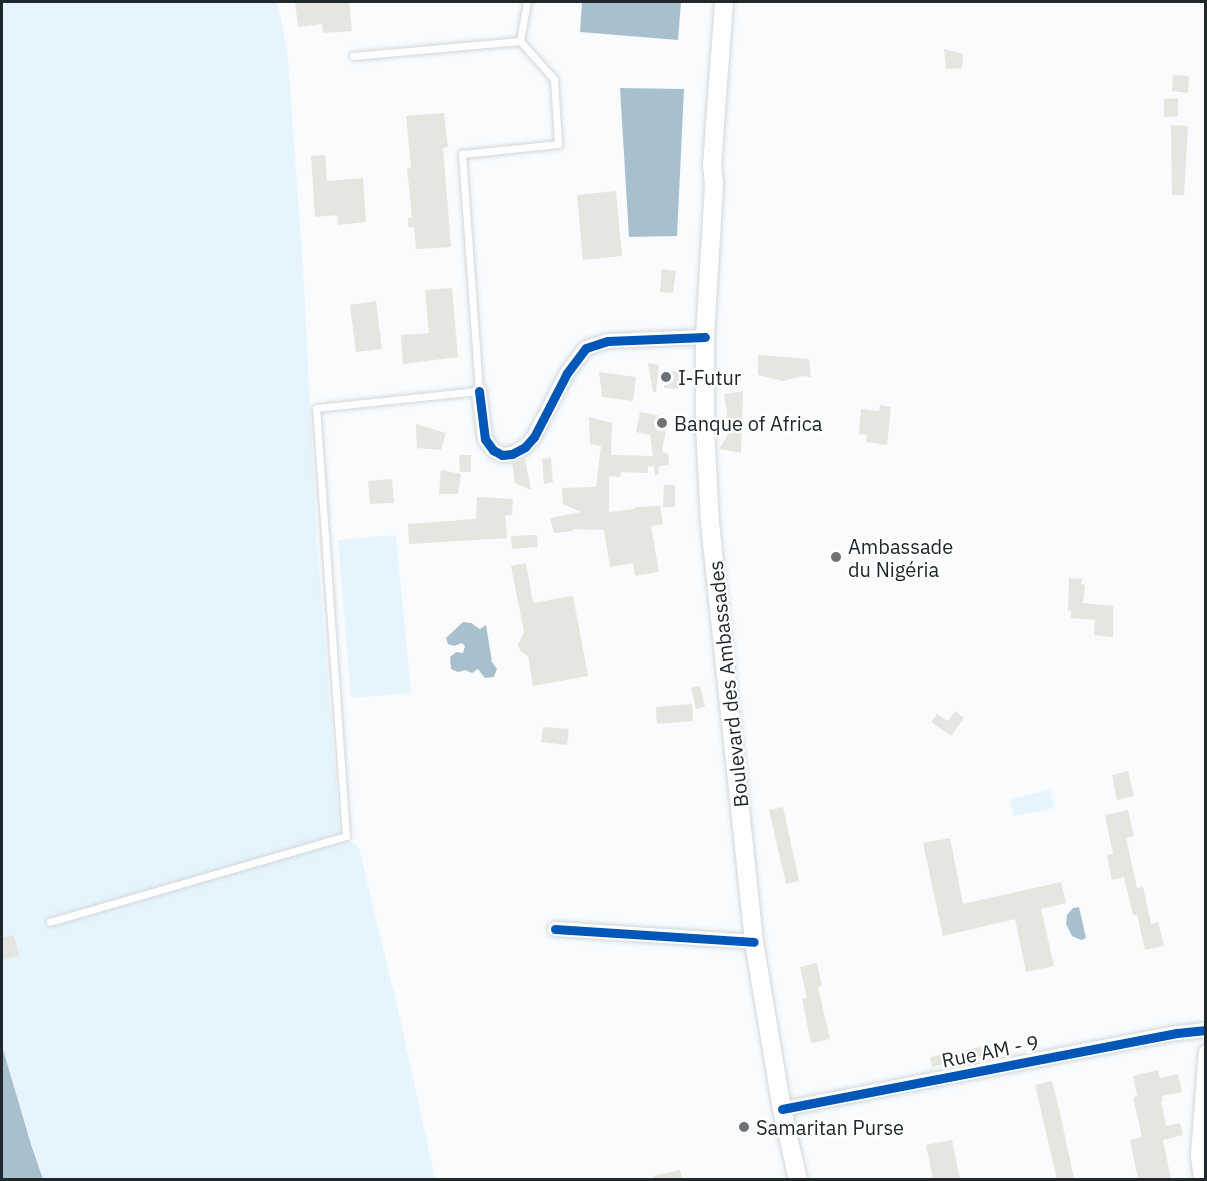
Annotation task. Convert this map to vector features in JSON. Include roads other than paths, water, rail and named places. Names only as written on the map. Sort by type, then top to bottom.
[{"type":"main road","name":"Boulevard des Ambassades","points":[[724,2],[711,165],[714,185],[705,337],[705,427],[710,523],[754,942],[782,1109],[798,1179]]},
{"type":"main road","name":"Boulevard des Ambassades","points":[[714,185],[723,166],[735,2]]},
{"type":"street","points":[[479,391],[485,439],[493,450],[502,455],[512,454],[525,447],[534,437],[567,373],[586,348],[608,341],[705,337]]},
{"type":"street","points":[[555,929],[754,942]]},
{"type":"street","name":"Rue AM - 9","points":[[782,1109],[1177,1033],[1206,1030]]},
{"type":"street","points":[[1201,1179],[1198,1155],[1206,1052]]},
{"type":"lane","points":[[520,41],[527,2]]},
{"type":"lane","points":[[353,57],[520,41]]},
{"type":"lane","points":[[50,922],[346,836],[316,408],[479,391],[462,154],[558,144],[554,79],[520,41]]},
{"type":"water","points":[[582,2],[681,2],[678,40],[580,32]]},
{"type":"water","points":[[620,88],[684,89],[677,236],[629,237]]},
{"type":"water","points":[[463,622],[471,623],[480,629],[486,625],[492,662],[497,669],[494,677],[485,678],[478,669],[472,673],[451,669],[450,657],[456,652],[463,653],[465,646],[462,643],[454,646],[448,644],[446,638]]},
{"type":"water","points":[[1079,907],[1086,938],[1081,940],[1072,936],[1066,924],[1067,915],[1073,908]]},
{"type":"water","points":[[2,1046],[31,1144],[43,1179],[2,1179]]},
{"type":"place","name":"I-Futur","points":[[666,377]]},
{"type":"place","name":"Banque of Africa","points":[[662,423]]},
{"type":"place","name":"Ambassade du Nigéria","points":[[836,557]]},
{"type":"place","name":"Samaritan Purse","points":[[744,1127]]}]
